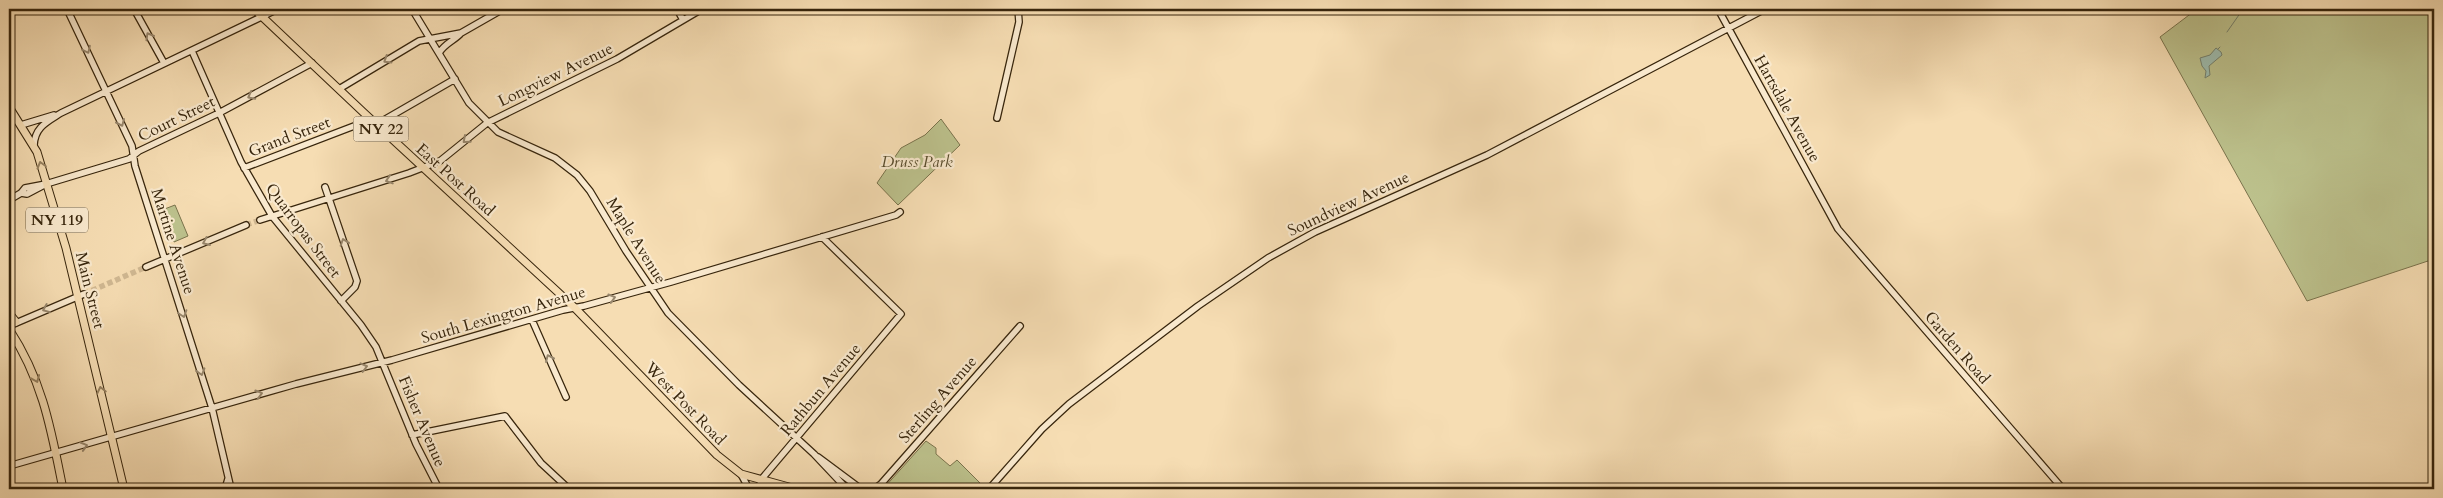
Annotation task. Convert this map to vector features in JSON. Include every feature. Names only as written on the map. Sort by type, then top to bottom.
[{"type":"main road","name":"East Post Road","points":[[254,9],[373,122],[574,307]]},
{"type":"main road","name":"Main Street","points":[[9,109],[34,145],[81,295],[124,489]]},
{"type":"main road","name":"West Post Road","points":[[574,307],[711,449],[741,474],[760,481],[796,489]]},
{"type":"main road","points":[[9,313],[16,322]]},
{"type":"main road","points":[[9,328],[20,346],[39,387],[63,489]]},
{"type":"street","name":"Martine Avenue","points":[[67,9],[132,146],[133,155],[212,408],[231,489]]},
{"type":"street","points":[[134,9],[164,63]]},
{"type":"street","points":[[34,145],[36,133],[40,127],[61,113],[278,9]]},
{"type":"street","name":"Maple Avenue","points":[[412,9],[469,103],[488,123],[510,139],[555,158],[577,175],[590,191],[650,287],[683,329],[739,385],[814,454],[847,489]]},
{"type":"street","points":[[430,38],[448,41],[456,38],[461,33],[504,9]]},
{"type":"street","points":[[677,9],[683,20]]},
{"type":"street","name":"Longview Avenue","points":[[260,220],[423,168],[446,158],[488,123],[617,59],[702,9]]},
{"type":"street","points":[[997,118],[1019,22],[1018,9]]},
{"type":"street","name":"Hartsdale Avenue","points":[[1718,9],[1833,222]]},
{"type":"street","name":"Soundview Avenue","points":[[989,489],[1042,429],[1069,404],[1198,306],[1268,258],[1314,232],[1487,155],[1765,9]]},
{"type":"street","points":[[339,89],[405,49],[430,38],[461,33]]},
{"type":"street","points":[[439,53],[448,41]]},
{"type":"street","name":"Quarropas Street","points":[[192,51],[244,168],[272,216],[361,325],[383,362]]},
{"type":"street","name":"Court Street","points":[[9,200],[21,193],[27,194],[46,184],[124,160],[219,113],[312,63]]},
{"type":"street","name":"Grand Street","points":[[244,168],[362,123],[384,120],[455,79]]},
{"type":"street","points":[[21,125],[61,113]]},
{"type":"street","points":[[325,187],[357,281],[355,287],[341,301]]},
{"type":"street","name":"South Lexington Avenue","points":[[10,467],[296,384],[383,362],[650,287],[896,215],[900,212]]},
{"type":"street","name":"Garden Road","points":[[1833,222],[1854,249],[2063,489]]},
{"type":"street","points":[[146,267],[246,225]]},
{"type":"street","name":"Rathbun Avenue","points":[[760,481],[900,314],[822,237]]},
{"type":"street","points":[[9,328],[16,322],[81,295]]},
{"type":"street","points":[[532,320],[566,396]]},
{"type":"street","name":"Sterling Avenue","points":[[874,489],[880,487],[1020,326]]},
{"type":"street","name":"Fisher Avenue","points":[[383,362],[412,434],[439,489]]},
{"type":"street","points":[[412,434],[505,416],[540,463],[569,489]]},
{"type":"street","points":[[814,454],[826,461],[860,489]]},
{"type":"street","points":[[741,474],[749,489]]},
{"type":"street","points":[[224,489],[228,479]]},
{"type":"green space","points":[[2197,9],[2434,9],[2434,259],[2307,301],[2160,37]]},
{"type":"green space","name":"Druss Park","points":[[941,119],[960,145],[898,205],[877,183],[901,148],[925,135]]},
{"type":"green space","points":[[175,205],[188,236],[174,242],[162,210]]},
{"type":"green space","points":[[926,441],[936,448],[936,454],[950,466],[957,460],[985,488],[883,489]]},
{"type":"shaded area","points":[[2216,48],[2222,55],[2209,66],[2210,75],[2205,78],[2206,71],[2202,66],[2200,58],[2210,55]]},
{"type":"waterway","points":[[2227,32],[2241,12]]},
{"type":"tunnel","points":[[246,225],[260,220]]},
{"type":"tunnel","points":[[84,294],[146,267]]}]
